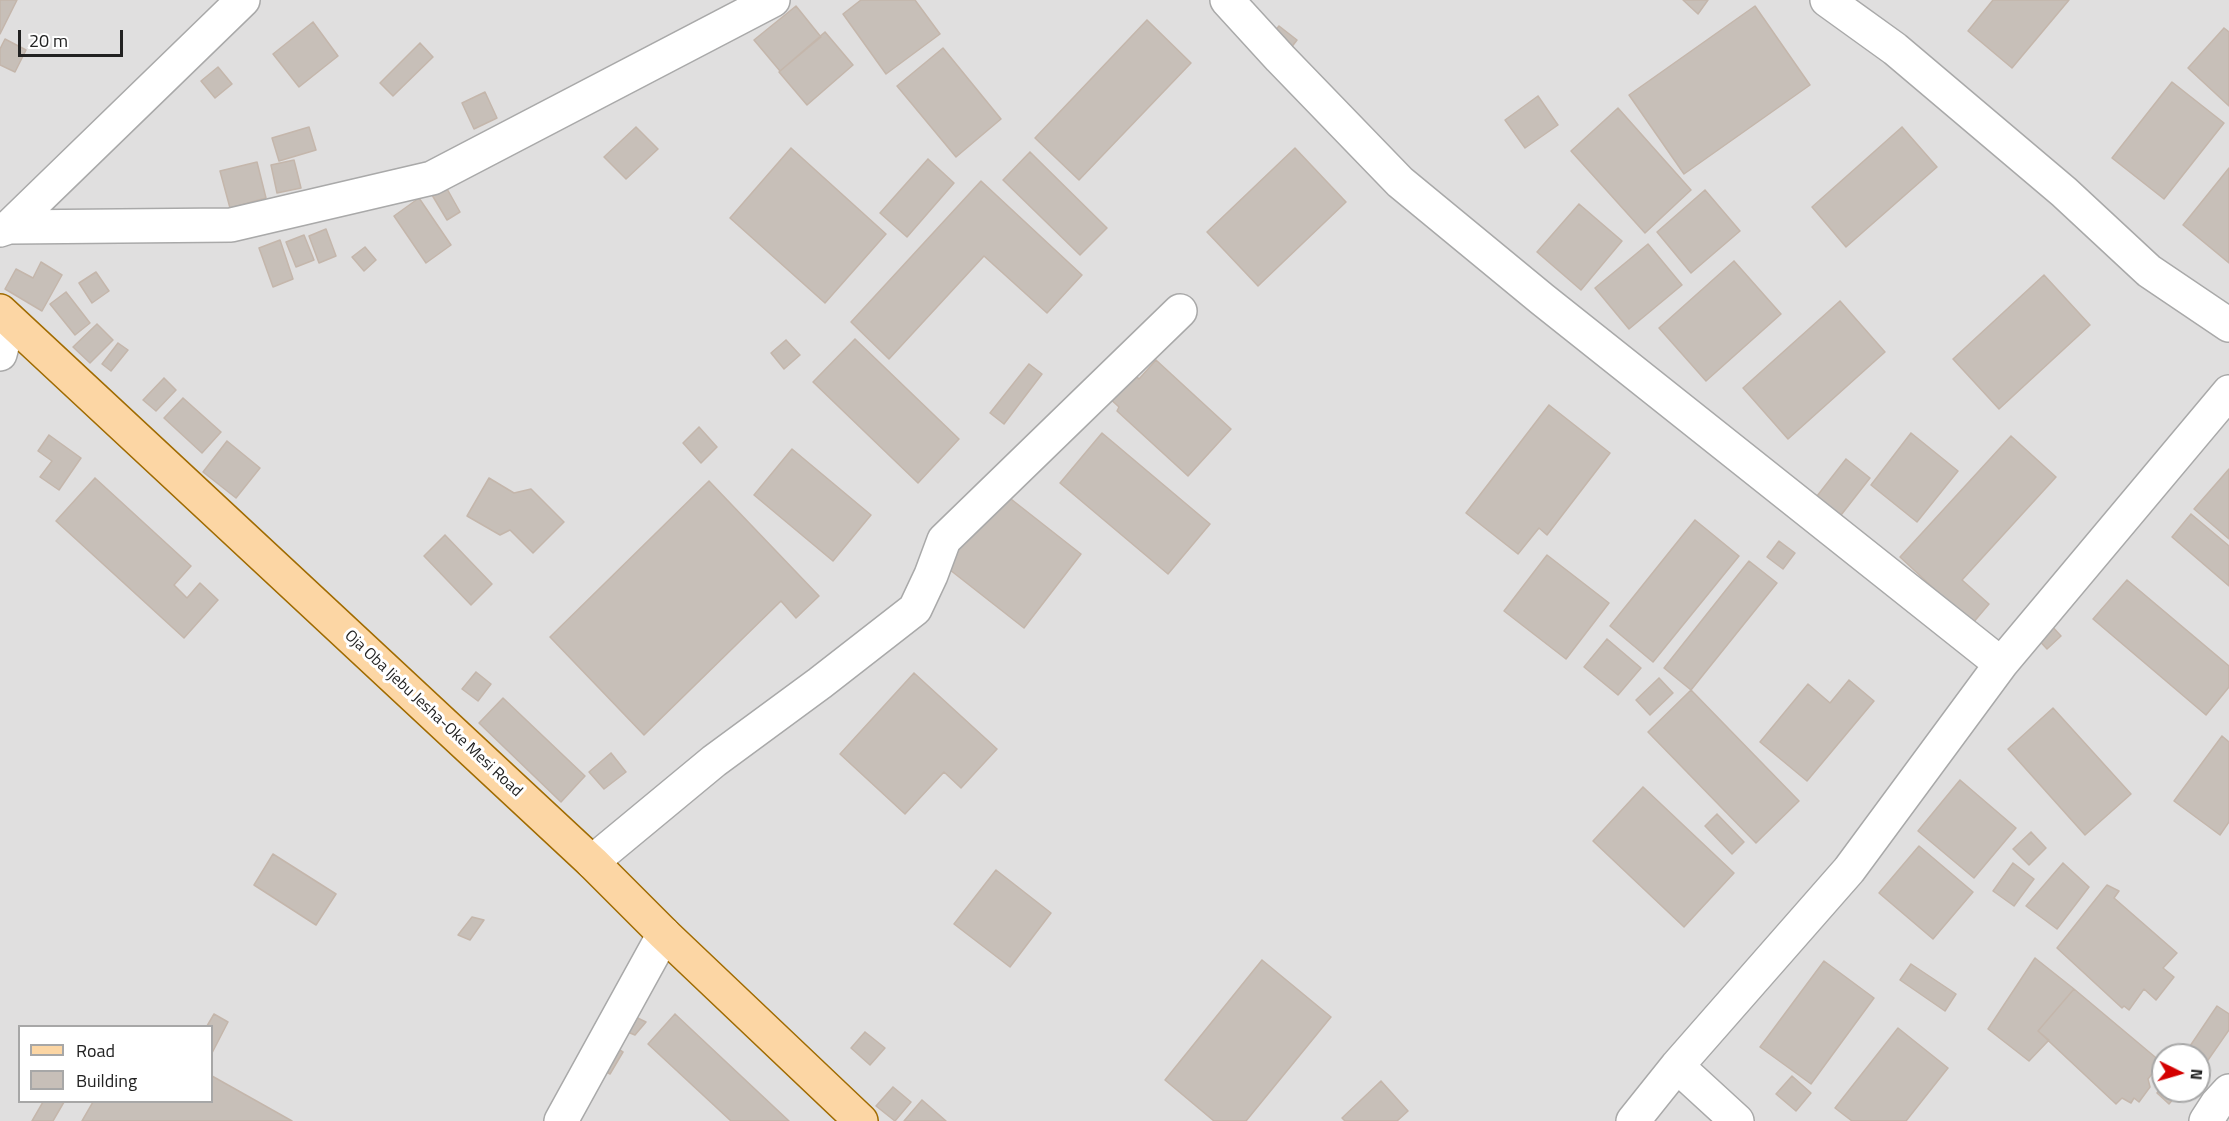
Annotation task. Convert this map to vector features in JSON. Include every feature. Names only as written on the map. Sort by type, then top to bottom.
[{"type":"main road","name":"Oja Oba Ijebu Jesha-Oke Mesi Road","points":[[4,315],[592,862],[664,934],[861,1121]]},
{"type":"street","points":[[4,229],[243,0]]},
{"type":"street","points":[[4,229],[231,225],[432,178],[773,0]]},
{"type":"street","points":[[1227,0],[1400,182],[1542,299],[2001,664]]},
{"type":"street","points":[[1827,0],[1895,49],[2064,192],[2149,271],[2229,325]]},
{"type":"street","points":[[592,862],[714,761],[915,609],[944,540],[1180,311]]},
{"type":"street","points":[[0,354],[4,315]]},
{"type":"street","points":[[1633,1121],[1677,1066],[1849,870],[2001,664],[2229,392]]},
{"type":"street","points":[[561,1121],[664,934]]},
{"type":"street","points":[[1677,1066],[1737,1121]]},
{"type":"street","points":[[2206,1121],[2229,1091]]},
{"type":"shaded area","points":[[0,0],[2229,0],[2229,1121],[0,1121]]},
{"type":"building","points":[[0,0],[17,0],[0,34]]},
{"type":"building","points":[[861,0],[915,0],[940,34],[886,74],[843,14]]},
{"type":"building","points":[[1683,0],[1708,0],[1698,14]]},
{"type":"building","points":[[1993,0],[2069,0],[2012,68],[1968,31]]},
{"type":"building","points":[[796,6],[821,37],[780,71],[754,40]]},
{"type":"building","points":[[1755,6],[1810,85],[1684,174],[1629,95]]},
{"type":"building","points":[[1147,20],[1191,63],[1079,180],[1035,138]]},
{"type":"building","points":[[313,22],[338,56],[299,87],[273,54]]},
{"type":"building","points":[[1279,26],[1297,40],[1287,53],[1269,38]]},
{"type":"building","points":[[2224,28],[2229,32],[2229,106],[2188,68]]},
{"type":"building","points":[[825,32],[853,65],[807,105],[779,72]]},
{"type":"building","points":[[5,39],[26,50],[15,72],[0,65],[0,49]]},
{"type":"building","points":[[420,43],[433,57],[393,96],[380,83]]},
{"type":"building","points":[[943,48],[1001,119],[956,157],[897,86]]},
{"type":"building","points":[[218,67],[232,84],[215,98],[201,81]]},
{"type":"building","points":[[2172,82],[2224,123],[2164,199],[2112,158]]},
{"type":"building","points":[[485,92],[497,118],[474,129],[462,103]]},
{"type":"building","points":[[1538,96],[1558,125],[1525,148],[1505,120]]},
{"type":"building","points":[[1618,108],[1691,190],[1645,233],[1571,151]]},
{"type":"building","points":[[309,127],[316,150],[279,161],[272,138]]},
{"type":"building","points":[[636,127],[658,149],[626,179],[604,157]]},
{"type":"building","points":[[1902,127],[1937,167],[1846,247],[1812,207]]},
{"type":"building","points":[[791,148],[886,234],[825,303],[730,218]]},
{"type":"building","points":[[1295,148],[1346,202],[1258,286],[1207,232]]},
{"type":"building","points":[[1030,152],[1107,228],[1080,255],[1003,180]]},
{"type":"building","points":[[928,159],[954,183],[907,237],[880,213]]},
{"type":"building","points":[[294,160],[301,188],[277,193],[271,165]]},
{"type":"building","points":[[257,162],[266,198],[230,208],[220,171]]},
{"type":"building","points":[[2229,168],[2229,263],[2183,225]]},
{"type":"building","points":[[981,181],[1082,275],[1047,313],[984,256],[889,359],[851,322]]},
{"type":"building","points":[[446,187],[460,212],[447,220],[432,195]]},
{"type":"building","points":[[1705,190],[1740,231],[1691,273],[1657,232]]},
{"type":"building","points":[[419,198],[451,245],[426,263],[394,216]]},
{"type":"building","points":[[1579,204],[1622,241],[1581,290],[1537,252]]},
{"type":"building","points":[[326,229],[336,256],[319,263],[309,236]]},
{"type":"building","points":[[304,235],[314,260],[296,267],[286,242]]},
{"type":"building","points":[[280,240],[293,279],[273,287],[259,248]]},
{"type":"building","points":[[1648,244],[1682,285],[1629,329],[1595,288]]},
{"type":"building","points":[[365,247],[376,260],[364,271],[352,257]]},
{"type":"building","points":[[1734,261],[1781,314],[1706,381],[1659,328]]},
{"type":"building","points":[[41,262],[62,275],[42,311],[5,289],[16,269],[33,278]]},
{"type":"building","points":[[96,272],[109,291],[92,303],[79,283]]},
{"type":"building","points":[[2044,275],[2090,325],[1999,409],[1953,359]]},
{"type":"building","points":[[66,292],[90,323],[75,335],[50,304]]},
{"type":"building","points":[[1840,301],[1885,352],[1788,439],[1743,388]]},
{"type":"building","points":[[97,324],[113,340],[90,363],[73,347]]},
{"type":"building","points":[[855,339],[959,439],[918,483],[813,382]]},
{"type":"building","points":[[786,340],[800,355],[784,369],[771,353]]},
{"type":"building","points":[[118,343],[128,350],[111,371],[102,364]]},
{"type":"building","points":[[1156,360],[1231,429],[1188,476],[1117,411],[1119,407],[1107,396],[1131,371],[1139,379]]},
{"type":"building","points":[[1029,364],[1042,374],[1004,424],[990,413]]},
{"type":"building","points":[[164,378],[176,390],[156,411],[143,400]]},
{"type":"building","points":[[183,398],[221,432],[202,453],[164,418]]},
{"type":"building","points":[[1549,405],[1610,453],[1547,535],[1539,528],[1518,554],[1466,513]]},
{"type":"building","points":[[699,427],[717,447],[701,463],[683,443]]},
{"type":"building","points":[[1102,433],[1210,524],[1168,574],[1060,483]]},
{"type":"building","points":[[1911,433],[1958,471],[1917,522],[1871,485]]},
{"type":"building","points":[[49,435],[81,458],[59,490],[40,477],[52,461],[38,451]]},
{"type":"building","points":[[2011,436],[2056,477],[1962,580],[1989,604],[1972,624],[1900,557]]},
{"type":"building","points":[[227,441],[260,468],[236,498],[203,472]]},
{"type":"building","points":[[792,449],[871,515],[833,561],[754,495]]},
{"type":"building","points":[[1846,459],[1870,478],[1834,524],[1810,505]]},
{"type":"building","points":[[2229,469],[2229,539],[2194,509]]},
{"type":"building","points":[[95,478],[191,566],[174,585],[187,598],[200,583],[218,600],[184,638],[56,521]]},
{"type":"building","points":[[489,478],[514,493],[531,489],[564,522],[533,553],[510,530],[500,535],[467,516]]},
{"type":"building","points":[[709,481],[819,596],[796,618],[781,601],[644,735],[550,637]]},
{"type":"building","points":[[1002,492],[1081,554],[1024,628],[945,566]]},
{"type":"building","points":[[2191,514],[2229,546],[2229,586],[2172,537]]},
{"type":"building","points":[[1695,520],[1739,556],[1653,662],[1610,626]]},
{"type":"building","points":[[445,535],[492,584],[471,605],[424,556]]},
{"type":"building","points":[[1779,541],[1795,553],[1783,569],[1767,557]]},
{"type":"building","points":[[1547,555],[1609,603],[1566,659],[1504,611]]},
{"type":"building","points":[[1749,561],[1777,583],[1691,690],[1664,668]]},
{"type":"building","points":[[2127,580],[2229,666],[2229,687],[2206,715],[2093,619]]},
{"type":"building","points":[[2049,623],[2061,636],[2047,649],[2035,636]]},
{"type":"building","points":[[1607,639],[1641,668],[1618,695],[1584,667]]},
{"type":"building","points":[[476,672],[491,684],[478,701],[462,689]]},
{"type":"building","points":[[914,673],[997,749],[961,788],[944,772],[905,814],[840,754]]},
{"type":"building","points":[[1659,678],[1673,693],[1650,715],[1636,700]]},
{"type":"building","points":[[1849,680],[1874,701],[1807,781],[1760,742],[1808,684],[1830,703]]},
{"type":"building","points":[[1691,690],[1799,801],[1756,843],[1648,732]]},
{"type":"building","points":[[503,698],[585,776],[561,802],[479,723]]},
{"type":"building","points":[[2053,708],[2131,794],[2085,835],[2008,749]]},
{"type":"building","points":[[2222,736],[2229,742],[2229,822],[2220,835],[2174,801]]},
{"type":"building","points":[[611,753],[626,772],[604,789],[589,772]]},
{"type":"building","points":[[1960,780],[2016,828],[1974,878],[1918,831]]},
{"type":"building","points":[[1643,787],[1734,873],[1684,927],[1593,841]]},
{"type":"building","points":[[1717,814],[1744,842],[1732,854],[1705,826]]},
{"type":"building","points":[[2031,832],[2046,848],[2029,865],[2013,849]]},
{"type":"building","points":[[1919,846],[1973,892],[1933,939],[1879,893]]},
{"type":"building","points":[[273,854],[336,894],[316,925],[254,885]]},
{"type":"building","points":[[2013,863],[2034,879],[2014,906],[1993,891]]},
{"type":"building","points":[[2063,863],[2089,887],[2057,929],[2026,906]]},
{"type":"building","points":[[996,870],[1051,913],[1010,967],[954,924]]},
{"type":"building","points":[[2107,885],[2119,891],[2114,898],[2177,953],[2163,968],[2174,977],[2156,1000],[2144,989],[2129,1010],[2124,1006],[2122,1008],[2057,948]]},
{"type":"building","points":[[472,917],[484,920],[470,940],[458,935]]},
{"type":"building","points":[[2035,958],[2074,989],[2038,1031],[2049,1040],[2029,1061],[1988,1029]]},
{"type":"building","points":[[1262,960],[1331,1017],[1246,1121],[1214,1121],[1165,1080]]},
{"type":"building","points":[[1824,961],[1874,998],[1811,1084],[1760,1047]]},
{"type":"building","points":[[1911,964],[1956,994],[1945,1011],[1900,980]]},
{"type":"building","points":[[2074,989],[2151,1054],[2151,1075],[2148,1079],[2150,1087],[2139,1102],[2134,1098],[2131,1103],[2122,1098],[2116,1104],[2038,1031]]},
{"type":"building","points":[[2217,1006],[2229,1014],[2229,1030],[2211,1056],[2211,1043],[2192,1043]]},
{"type":"building","points":[[627,1013],[646,1022],[635,1035],[620,1029]]},
{"type":"building","points":[[214,1014],[228,1022],[213,1051],[213,1025],[208,1025]]},
{"type":"building","points":[[675,1014],[789,1121],[731,1121],[648,1044]]},
{"type":"building","points":[[1898,1028],[1948,1068],[1906,1121],[1852,1121],[1835,1108]]},
{"type":"building","points":[[865,1032],[885,1048],[870,1065],[851,1048]]},
{"type":"building","points":[[610,1044],[623,1052],[610,1074],[596,1065]]},
{"type":"building","points":[[1792,1076],[1811,1093],[1796,1111],[1776,1094]]},
{"type":"building","points":[[213,1077],[292,1121],[82,1121],[92,1103],[213,1103]]},
{"type":"building","points":[[1381,1081],[1408,1111],[1397,1121],[1345,1121],[1342,1118]]},
{"type":"building","points":[[893,1087],[911,1102],[895,1121],[876,1106]]},
{"type":"building","points":[[922,1100],[946,1121],[904,1121]]},
{"type":"building","points":[[42,1103],[63,1103],[53,1121],[32,1121]]}]
